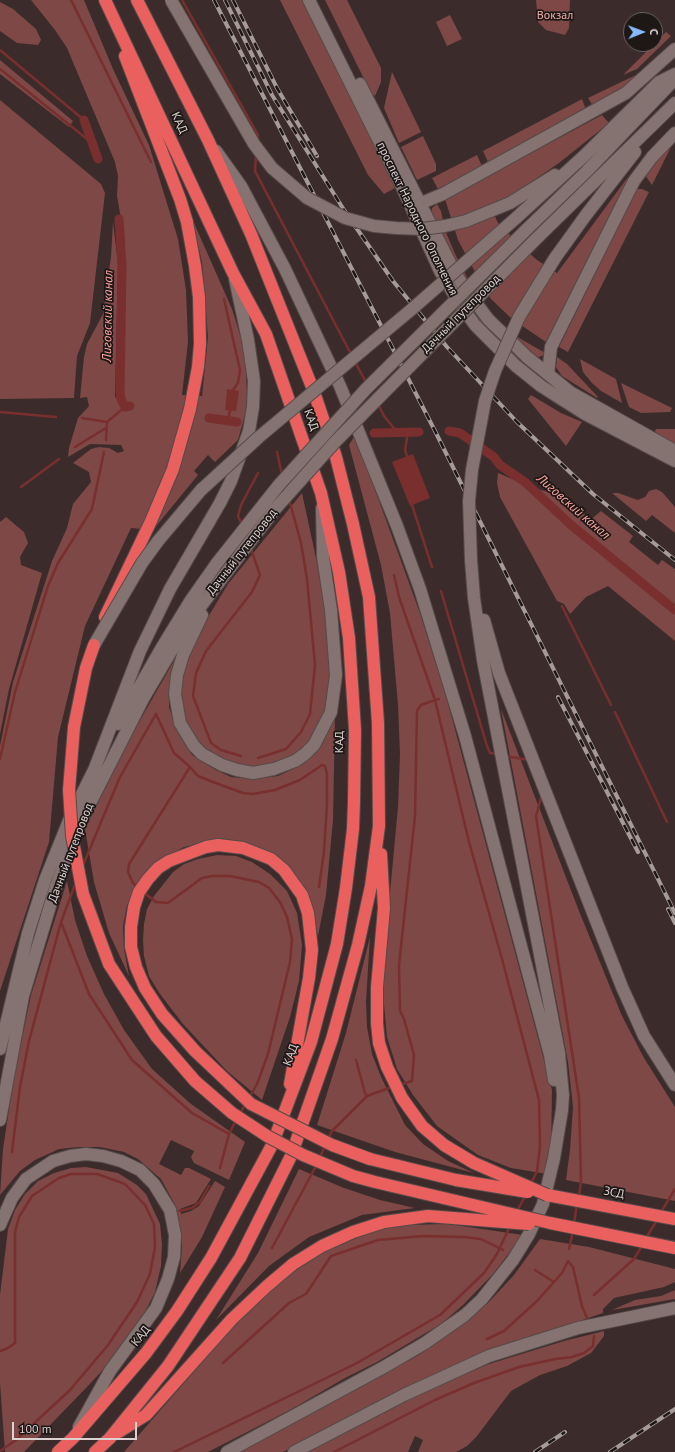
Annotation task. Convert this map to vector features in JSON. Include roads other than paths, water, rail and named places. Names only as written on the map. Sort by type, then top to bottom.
[{"type":"highway","name":"КАД","points":[[58,1452],[73,1438],[146,1352],[181,1304],[211,1258],[272,1145],[311,1042],[337,944],[353,829],[355,730],[348,638],[339,572],[321,493],[266,334],[233,273],[105,0]]},
{"type":"highway","name":"КАД","points":[[96,1452],[110,1438],[168,1366],[240,1258],[291,1156],[332,1039],[358,945],[371,886],[379,826],[378,723],[369,597],[352,517],[336,457],[312,385],[251,234],[208,140],[137,0]]},
{"type":"highway","points":[[112,13],[132,76],[158,139],[187,222],[195,266],[200,319],[198,367],[194,391],[185,430],[173,469],[94,645],[86,668],[74,727],[70,812],[76,862],[83,894],[109,964],[156,1036],[195,1080],[232,1112],[266,1136],[304,1155],[353,1176],[550,1223],[675,1248]]},
{"type":"highway","points":[[379,826],[384,908],[377,987],[377,1024],[379,1043],[387,1067],[402,1098],[422,1126],[444,1145],[474,1163],[547,1195]]},
{"type":"highway","points":[[285,1111],[309,978],[312,950],[310,924],[302,895],[284,870],[271,859],[243,848],[218,845],[206,847],[181,856],[158,868],[139,892],[134,907],[131,927],[131,947],[136,967],[145,988],[162,1014],[195,1051],[251,1104],[332,1146],[370,1159],[456,1180],[547,1195]]},
{"type":"highway","name":"ЗСД","points":[[547,1195],[675,1219]]},
{"type":"highway","points":[[110,1438],[146,1415],[232,1319],[267,1286],[293,1264],[322,1246],[353,1232],[384,1222],[409,1218],[447,1217],[521,1224],[550,1223]]},
{"type":"main road","points":[[172,0],[243,125],[272,168],[307,198],[345,218],[374,226],[422,229],[466,221],[510,203],[584,156]]},
{"type":"main road","name":"проспект Народного Ополчения","points":[[309,0],[416,206],[452,267],[488,319],[508,339],[548,374],[588,403],[675,451]]},
{"type":"main road","name":"проспект Народного Ополчения","points":[[318,0],[416,206],[449,288],[475,325],[490,342],[520,370],[553,394],[585,414],[675,461]]},
{"type":"main road","points":[[416,206],[443,194],[626,93],[675,48]]},
{"type":"main road","points":[[94,645],[142,563],[158,541],[201,490],[259,437],[468,261],[584,156],[659,82],[675,74]]},
{"type":"main road","name":"Дачный путепровод","points":[[0,1049],[26,940],[45,880],[70,818],[109,742],[161,649],[191,600],[278,486],[366,389],[586,172],[675,79]]},
{"type":"main road","name":"Дачный путепровод","points":[[0,1120],[23,996],[56,886],[79,825],[143,699],[186,626],[276,508],[335,442],[529,246],[675,103]]},
{"type":"main road","points":[[231,1450],[425,1343],[465,1315],[482,1299],[513,1260],[529,1234],[543,1204],[558,1135],[563,1095],[559,1053],[483,660],[474,598],[471,560],[469,501],[472,470],[478,429],[485,401],[507,343],[519,317],[544,274],[654,124]]},
{"type":"main road","points":[[548,374],[551,347],[634,181],[652,157],[675,133]]},
{"type":"main road","points":[[208,140],[241,186],[285,269],[330,365],[397,526],[420,589],[465,736],[550,1055],[557,1096],[558,1135]]},
{"type":"main road","points":[[91,778],[140,651],[170,589],[232,481],[249,431],[253,408],[254,381],[248,340],[233,273]]},
{"type":"main road","points":[[213,590],[183,655],[177,675],[175,694],[180,723],[194,746],[202,754],[222,765],[237,770],[253,773],[295,761],[314,745],[331,712],[334,696],[336,675],[331,610],[323,557],[321,493]]},
{"type":"main road","points":[[471,560],[479,602],[499,673],[622,987],[644,1036],[675,1086]]},
{"type":"main road","points":[[0,1225],[12,1198],[26,1179],[53,1161],[70,1156],[86,1154],[103,1156],[121,1161],[140,1170],[154,1184],[170,1210],[175,1235],[174,1257],[168,1279],[156,1308],[110,1371],[73,1438]]},
{"type":"main road","points":[[294,1452],[404,1395],[489,1356],[578,1328],[619,1318],[675,1308]]},
{"type":"waterway","points":[[71,0],[151,162]]},
{"type":"waterway","points":[[182,0],[258,135],[257,140]]},
{"type":"waterway","name":"Лиговский канал","points":[[0,50],[84,120]]},
{"type":"waterway","points":[[0,69],[92,143]]},
{"type":"waterway","name":"Лиговский канал","points":[[84,120],[98,159]]},
{"type":"waterway","points":[[256,155],[255,171],[352,356]]},
{"type":"waterway","name":"Лиговский канал","points":[[119,219],[122,265],[120,392],[121,399],[125,407],[130,406]]},
{"type":"waterway","points":[[224,299],[240,370],[238,383],[233,390]]},
{"type":"waterway","points":[[355,362],[367,384]]},
{"type":"waterway","points":[[378,404],[384,416],[397,432]]},
{"type":"waterway","points":[[106,440],[107,422],[125,407]]},
{"type":"waterway","points":[[228,421],[230,410]]},
{"type":"waterway","points":[[0,412],[56,417]]},
{"type":"waterway","points":[[82,418],[107,422]]},
{"type":"waterway","name":"Лиговский канал","points":[[209,418],[237,422]]},
{"type":"waterway","points":[[75,447],[106,428]]},
{"type":"waterway","name":"Лиговский канал","points":[[449,431],[460,433],[494,457],[500,465],[525,482],[571,525],[675,610]]},
{"type":"waterway","points":[[407,456],[405,450],[408,432]]},
{"type":"waterway","name":"Лиговский канал","points":[[374,433],[419,432]]},
{"type":"waterway","points":[[0,759],[15,692],[48,586],[58,563],[92,509],[104,452]]},
{"type":"waterway","points":[[277,452],[282,475]]},
{"type":"waterway","points":[[21,487],[59,459]]},
{"type":"waterway","points":[[242,525],[238,516],[241,505],[258,473]]},
{"type":"waterway","points":[[258,758],[286,749],[301,732],[310,714],[315,665],[307,579],[301,543],[289,499]]},
{"type":"waterway","points":[[412,505],[432,567]]},
{"type":"waterway","points":[[241,756],[221,750],[211,743],[193,696],[196,673],[206,651],[252,592],[260,575],[250,546]]},
{"type":"waterway","points":[[394,575],[399,597],[435,700],[439,699]]},
{"type":"waterway","points":[[441,591],[487,746],[490,753],[498,754]]},
{"type":"waterway","points":[[562,606],[611,705]]},
{"type":"waterway","points":[[399,1085],[412,1081],[414,1055],[404,1019],[400,1011],[399,965],[415,816],[417,711],[421,705],[435,700],[469,842],[502,959],[539,1100],[540,1147],[537,1171],[531,1184]]},
{"type":"waterway","points":[[615,712],[667,822]]},
{"type":"waterway","points":[[83,865],[120,777],[156,714],[174,753],[190,767],[129,864],[128,872],[133,883],[138,888]]},
{"type":"waterway","points":[[505,756],[529,760]]},
{"type":"waterway","points":[[190,767],[198,776],[243,793],[253,794],[275,790],[300,780],[322,765],[325,766],[327,774],[327,804],[324,852],[319,887]]},
{"type":"waterway","points":[[542,794],[536,816],[579,1098],[581,1181],[579,1197]]},
{"type":"waterway","points":[[143,892],[156,902],[168,903],[202,878],[212,876],[230,876],[259,882],[269,888],[280,902],[287,917],[292,939],[290,962],[268,1054],[257,1084],[249,1098]]},
{"type":"waterway","points":[[12,1152],[20,1087],[29,1041],[61,922],[76,882]]},
{"type":"waterway","points":[[61,922],[89,994],[132,1060],[192,1113],[229,1134],[236,1120]]},
{"type":"waterway","points":[[356,1060],[367,1096]]},
{"type":"waterway","points":[[328,1139],[332,1131],[367,1096],[392,1087]]},
{"type":"waterway","points":[[240,1114],[245,1104]]},
{"type":"waterway","points":[[220,1168],[229,1134]]},
{"type":"waterway","points":[[320,1157],[325,1146]]},
{"type":"waterway","points":[[272,1248],[317,1164]]},
{"type":"waterway","points":[[0,1351],[15,1343],[15,1232],[19,1217],[32,1196],[59,1178],[71,1174],[97,1174],[125,1184],[145,1205],[154,1224],[155,1247],[150,1274],[137,1302],[108,1345],[70,1390],[16,1440],[0,1451]]},
{"type":"waterway","points":[[179,1211],[192,1208],[200,1202],[209,1186]]},
{"type":"waterway","points":[[661,1212],[675,1189]]},
{"type":"waterway","points":[[517,1211],[525,1196]]},
{"type":"waterway","points":[[574,1224],[577,1203]]},
{"type":"waterway","points":[[646,1238],[657,1220]]},
{"type":"waterway","points":[[174,1452],[357,1363],[440,1315],[484,1273],[497,1254],[510,1226]]},
{"type":"waterway","points":[[569,1249],[573,1231]]},
{"type":"waterway","points":[[223,1363],[289,1303],[306,1294],[331,1256],[378,1240],[423,1236],[481,1239],[503,1250]]},
{"type":"waterway","points":[[594,1295],[634,1259],[643,1244]]},
{"type":"waterway","points":[[487,1339],[504,1331],[537,1301],[562,1273],[568,1261],[573,1267],[582,1306],[589,1323]]},
{"type":"waterway","points":[[535,1270],[554,1282]]},
{"type":"waterway","points":[[334,1452],[435,1400],[474,1383],[519,1367],[572,1357],[584,1353],[593,1346],[594,1336]]},
{"type":"railway","points":[[214,0],[433,427],[675,913]]},
{"type":"railway","points":[[225,0],[272,95],[344,210],[393,281],[447,347],[517,422],[593,494],[675,560]]},
{"type":"railway","points":[[233,0],[277,88],[317,156]]},
{"type":"railway","points":[[558,697],[638,852]]},
{"type":"railway","points":[[668,909],[675,923]]},
{"type":"railway","points":[[610,1452],[675,1409]]},
{"type":"railway","points":[[535,1452],[565,1432]]},
{"type":"park label","name":"Вокзал","points":[[555,16]]}]
